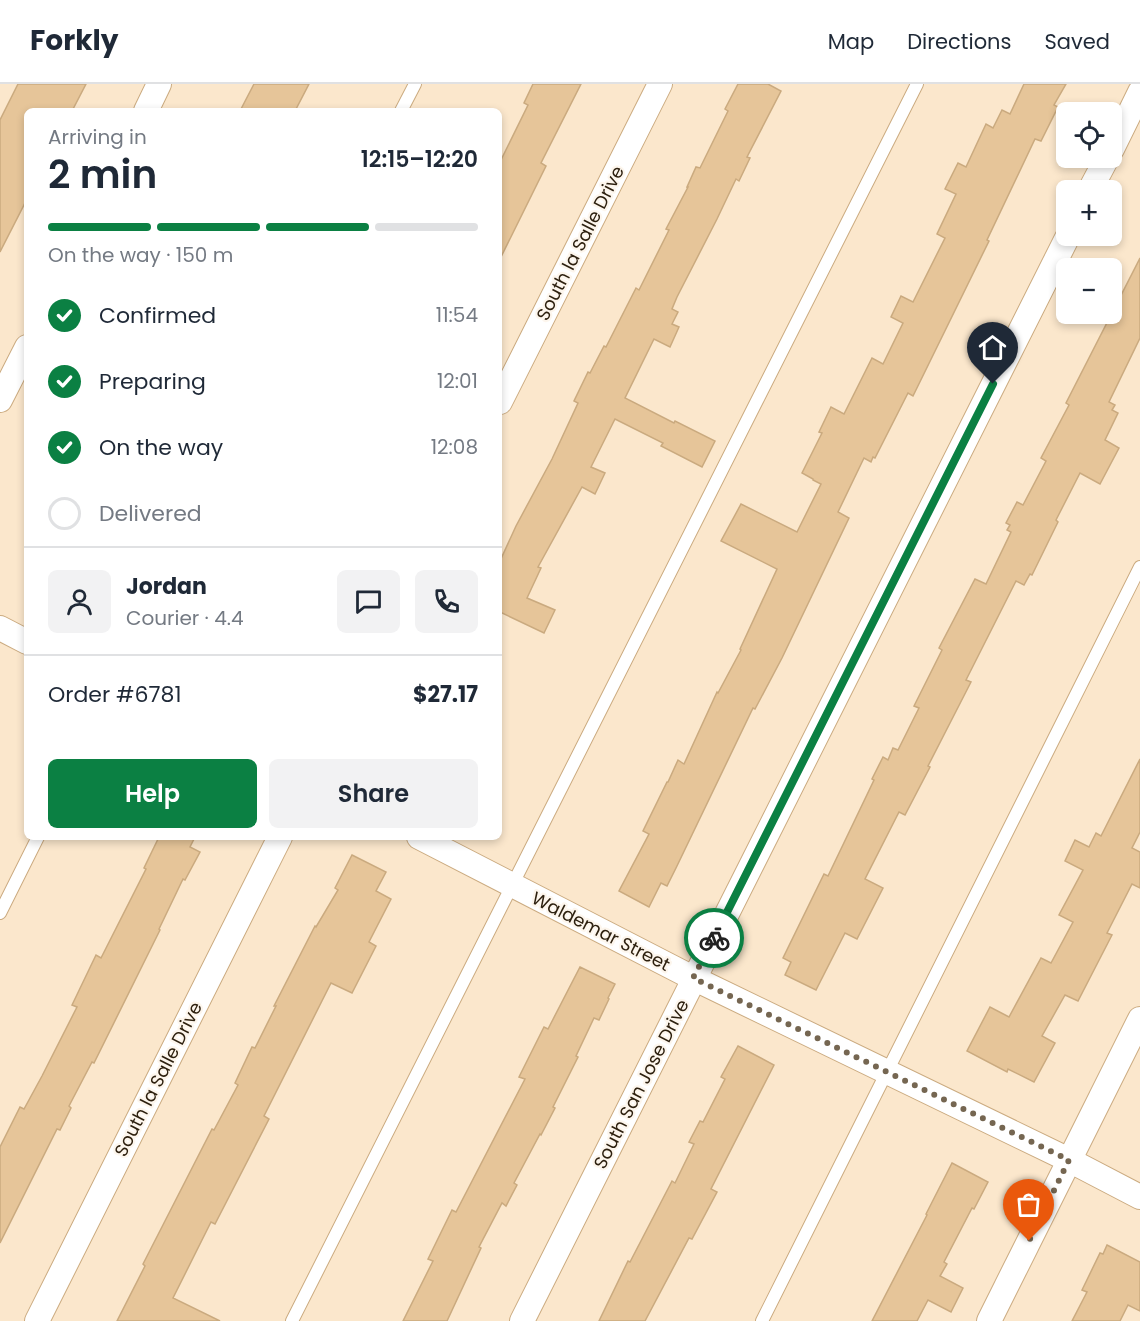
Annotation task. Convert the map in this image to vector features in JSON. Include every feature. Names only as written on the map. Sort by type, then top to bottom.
[{"type":"street","points":[[147,108],[159,84]]},
{"type":"street","name":"South la Salle Drive","points":[[502,398],[660,84]]},
{"type":"street","points":[[1122,129],[1140,92]]},
{"type":"street","name":"South San Jose Drive","points":[[522,1321],[1063,246]]},
{"type":"street","points":[[0,400],[24,352]]},
{"type":"street","points":[[0,628],[24,640]]},
{"type":"street","name":"South la Salle Drive","points":[[37,1321],[278,840]]},
{"type":"street","name":"Waldemar Street","points":[[426,840],[693,978],[1069,1160],[1140,1197]]},
{"type":"street","points":[[988,1321],[1140,1019]]},
{"type":"lane","points":[[403,108],[415,84]]},
{"type":"lane","points":[[292,1321],[917,84]]},
{"type":"lane","points":[[762,1321],[1140,567]]},
{"type":"lane","points":[[0,913],[36,840]]},
{"type":"building","points":[[18,84],[86,84],[74,108],[24,108],[24,205],[0,252],[0,120]]},
{"type":"building","points":[[254,84],[309,84],[297,108],[242,108]]},
{"type":"building","points":[[533,84],[581,84],[541,163],[546,166],[502,255],[502,158],[528,105],[524,103]]},
{"type":"building","points":[[738,84],[768,84],[781,91],[747,157],[750,158],[739,181],[736,179],[677,297],[672,309],[678,312],[672,324],[679,327],[670,347],[654,339],[625,398],[715,441],[702,467],[661,446],[663,443],[615,419],[591,467],[605,473],[595,494],[582,487],[538,567],[541,568],[527,598],[555,610],[544,633],[502,613],[502,557],[552,459],[578,403],[574,401],[588,372],[590,373],[604,346],[606,347],[636,288],[639,290],[669,230],[666,229],[696,167],[700,168],[728,111],[725,109]]},
{"type":"building","points":[[1024,84],[1066,84],[1054,105],[1056,111],[1041,141],[1035,139],[987,240],[989,241],[913,396],[908,393],[875,458],[873,457],[871,462],[864,458],[838,512],[849,518],[782,658],[755,709],[753,708],[667,886],[661,883],[649,907],[619,891],[649,834],[643,831],[667,782],[678,760],[684,764],[717,692],[741,650],[777,569],[721,541],[741,504],[797,532],[821,484],[802,473],[822,433],[819,432],[831,407],[844,414],[872,358],[883,364],[903,323],[891,317],[901,296],[913,302],[945,238],[937,234],[956,194],[945,189],[958,163],[966,167],[986,124],[993,128],[1002,110],[1010,114]]},
{"type":"building","points":[[1140,258],[1140,338],[1109,402],[1115,405],[1112,410],[1118,413],[1105,440],[1119,448],[1100,484],[1080,473],[1032,575],[1030,574],[1024,585],[1016,581],[966,680],[971,682],[928,766],[930,767],[905,815],[899,812],[865,879],[883,888],[857,939],[845,933],[816,990],[785,975],[791,962],[783,958],[824,874],[828,876],[883,757],[888,760],[893,748],[898,750],[919,708],[914,706],[942,650],[939,648],[975,579],[986,584],[1011,532],[1007,530],[1010,525],[1006,523],[1017,502],[1023,505],[1046,461],[1041,458],[1069,405],[1066,403],[1106,324],[1122,324],[1122,293]]},
{"type":"building","points":[[1140,759],[1140,832],[1132,848],[1140,852],[1140,888],[1132,884],[1107,933],[1112,935],[1078,1001],[1065,995],[1042,1036],[1055,1043],[1034,1082],[1008,1069],[1007,1072],[967,1051],[990,1007],[1009,1017],[1041,958],[1051,963],[1073,922],[1059,915],[1083,870],[1065,861],[1075,840],[1089,847],[1096,833],[1101,836]]},
{"type":"building","points":[[158,840],[194,840],[190,847],[200,852],[185,880],[183,879],[94,1063],[92,1062],[69,1106],[71,1108],[60,1130],[57,1129],[0,1243],[0,1147],[20,1107],[24,1109],[42,1076],[77,1007],[72,1005],[96,955],[101,958],[146,869],[144,868]]},
{"type":"building","points":[[352,855],[386,872],[376,891],[391,899],[369,942],[376,946],[352,993],[331,983],[264,1116],[269,1119],[215,1224],[211,1222],[173,1298],[220,1321],[117,1321],[145,1266],[143,1264],[212,1129],[214,1130],[238,1085],[235,1083],[252,1047],[255,1048],[315,926],[338,890],[335,888]]},
{"type":"building","points":[[580,967],[615,984],[599,1020],[594,1018],[553,1107],[555,1108],[514,1183],[517,1185],[506,1206],[502,1203],[479,1247],[481,1248],[447,1321],[403,1321],[433,1261],[428,1259],[452,1210],[456,1212],[525,1079],[519,1077],[544,1027],[548,1029]]},
{"type":"building","points":[[738,1046],[774,1065],[711,1189],[717,1192],[692,1239],[689,1238],[645,1321],[599,1321],[628,1261],[630,1262],[672,1181],[675,1183],[694,1144],[689,1142],[700,1121],[703,1122],[725,1079],[721,1077]]},
{"type":"building","points":[[952,1163],[988,1182],[944,1262],[947,1264],[940,1276],[963,1288],[951,1312],[928,1300],[917,1321],[872,1321],[927,1215]]},
{"type":"building","points":[[1107,1245],[1140,1262],[1140,1311],[1128,1305],[1120,1321],[1072,1321],[1087,1292],[1082,1290],[1100,1253],[1103,1254]]},
{"type":"way so far","points":[[714,938],[693,978],[1069,1160],[1029,1241]]},
{"type":"route","points":[[714,938],[993,384]]}]
